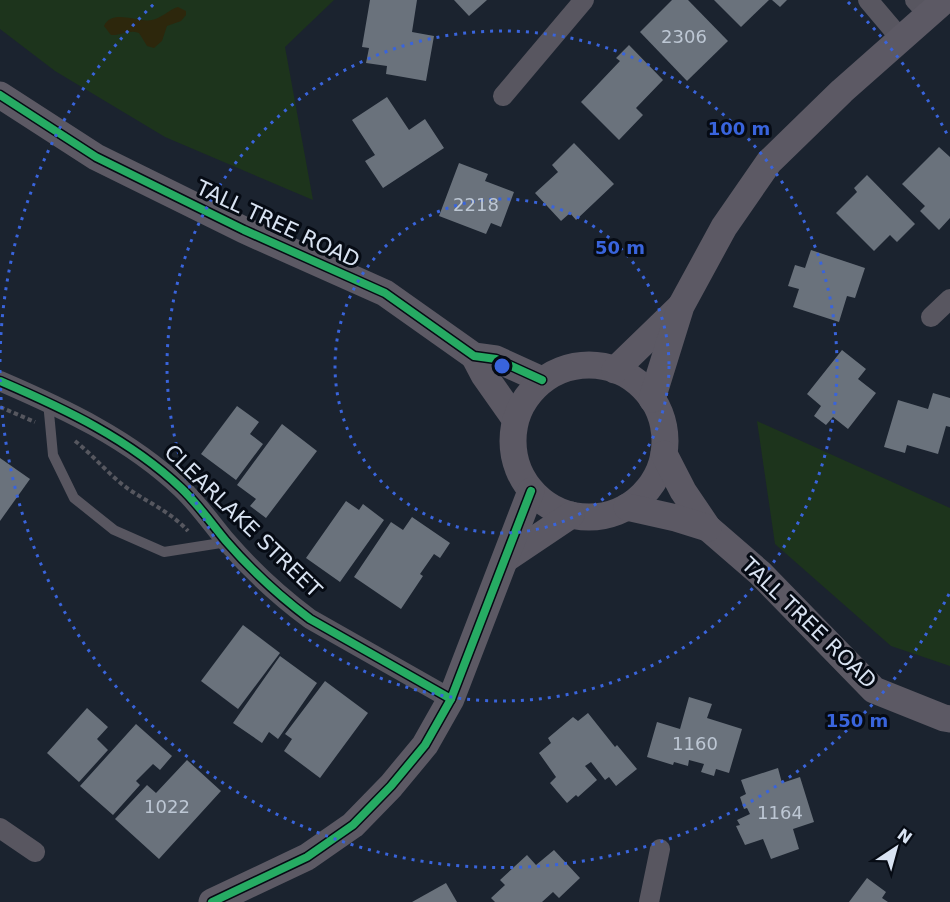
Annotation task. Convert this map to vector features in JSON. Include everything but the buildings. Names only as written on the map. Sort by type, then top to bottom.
[{"type":"street","points":[[503,96],[584,0]]},
{"type":"street","points":[[868,0],[901,39]]},
{"type":"street","points":[[652,399],[681,306],[724,227],[769,162],[842,91],[901,39],[930,5]]},
{"type":"street","name":"TALL TREE ROAD","points":[[0,95],[96,157],[244,231],[385,293],[474,356],[484,375],[516,419]]},
{"type":"street","points":[[931,317],[950,299]]},
{"type":"street","points":[[615,370],[681,306]]},
{"type":"street","name":"TALL TREE ROAD","points":[[474,356],[496,359],[542,380]]},
{"type":"street","points":[[596,365],[615,370],[632,378],[652,399],[663,426],[664,454],[659,472],[649,489],[627,507],[600,517],[571,515],[554,509],[531,491],[520,475],[514,457],[512,438],[516,419],[528,394],[542,380],[559,371],[577,366],[596,365]]},
{"type":"street","name":"CLEARLAKE STREET","points":[[0,381],[73,413],[133,450],[169,477],[273,590],[310,619],[451,699]]},
{"type":"street","name":"TALL TREE ROAD","points":[[664,454],[683,491],[708,528],[760,573],[874,690],[950,719]]},
{"type":"street","points":[[212,902],[307,857],[354,825],[425,745],[451,699],[531,491]]},
{"type":"street","name":"TALL TREE ROAD","points":[[627,507],[708,528]]},
{"type":"street","points":[[507,558],[571,515]]},
{"type":"street","points":[[0,828],[35,852]]},
{"type":"street","points":[[649,902],[660,849]]},
{"type":"lane","points":[[48,402],[53,455],[74,498],[114,530],[164,552],[227,542]]},
{"type":"path","points":[[0,407],[75,441],[124,486],[169,514],[186,528],[201,546]]},
{"type":"green space","points":[[0,0],[334,0],[285,47],[313,200],[165,137],[55,71],[0,29]]},
{"type":"green space","points":[[757,421],[950,508],[950,666],[891,646],[775,544]]},
{"type":"sand","points":[[178,7],[186,11],[186,15],[181,21],[167,26],[162,41],[154,48],[147,46],[139,33],[111,35],[104,26],[113,18],[119,17],[152,20]]},
{"type":"cycle path","points":[[0,95],[96,157],[244,230],[385,293],[474,356],[496,359],[542,380]]},
{"type":"cycle path","points":[[0,381],[72,414],[140,455],[181,488],[245,562],[310,619],[451,699]]},
{"type":"cycle path","points":[[212,902],[307,857],[353,825],[391,786],[425,745],[451,699],[531,491]]}]
